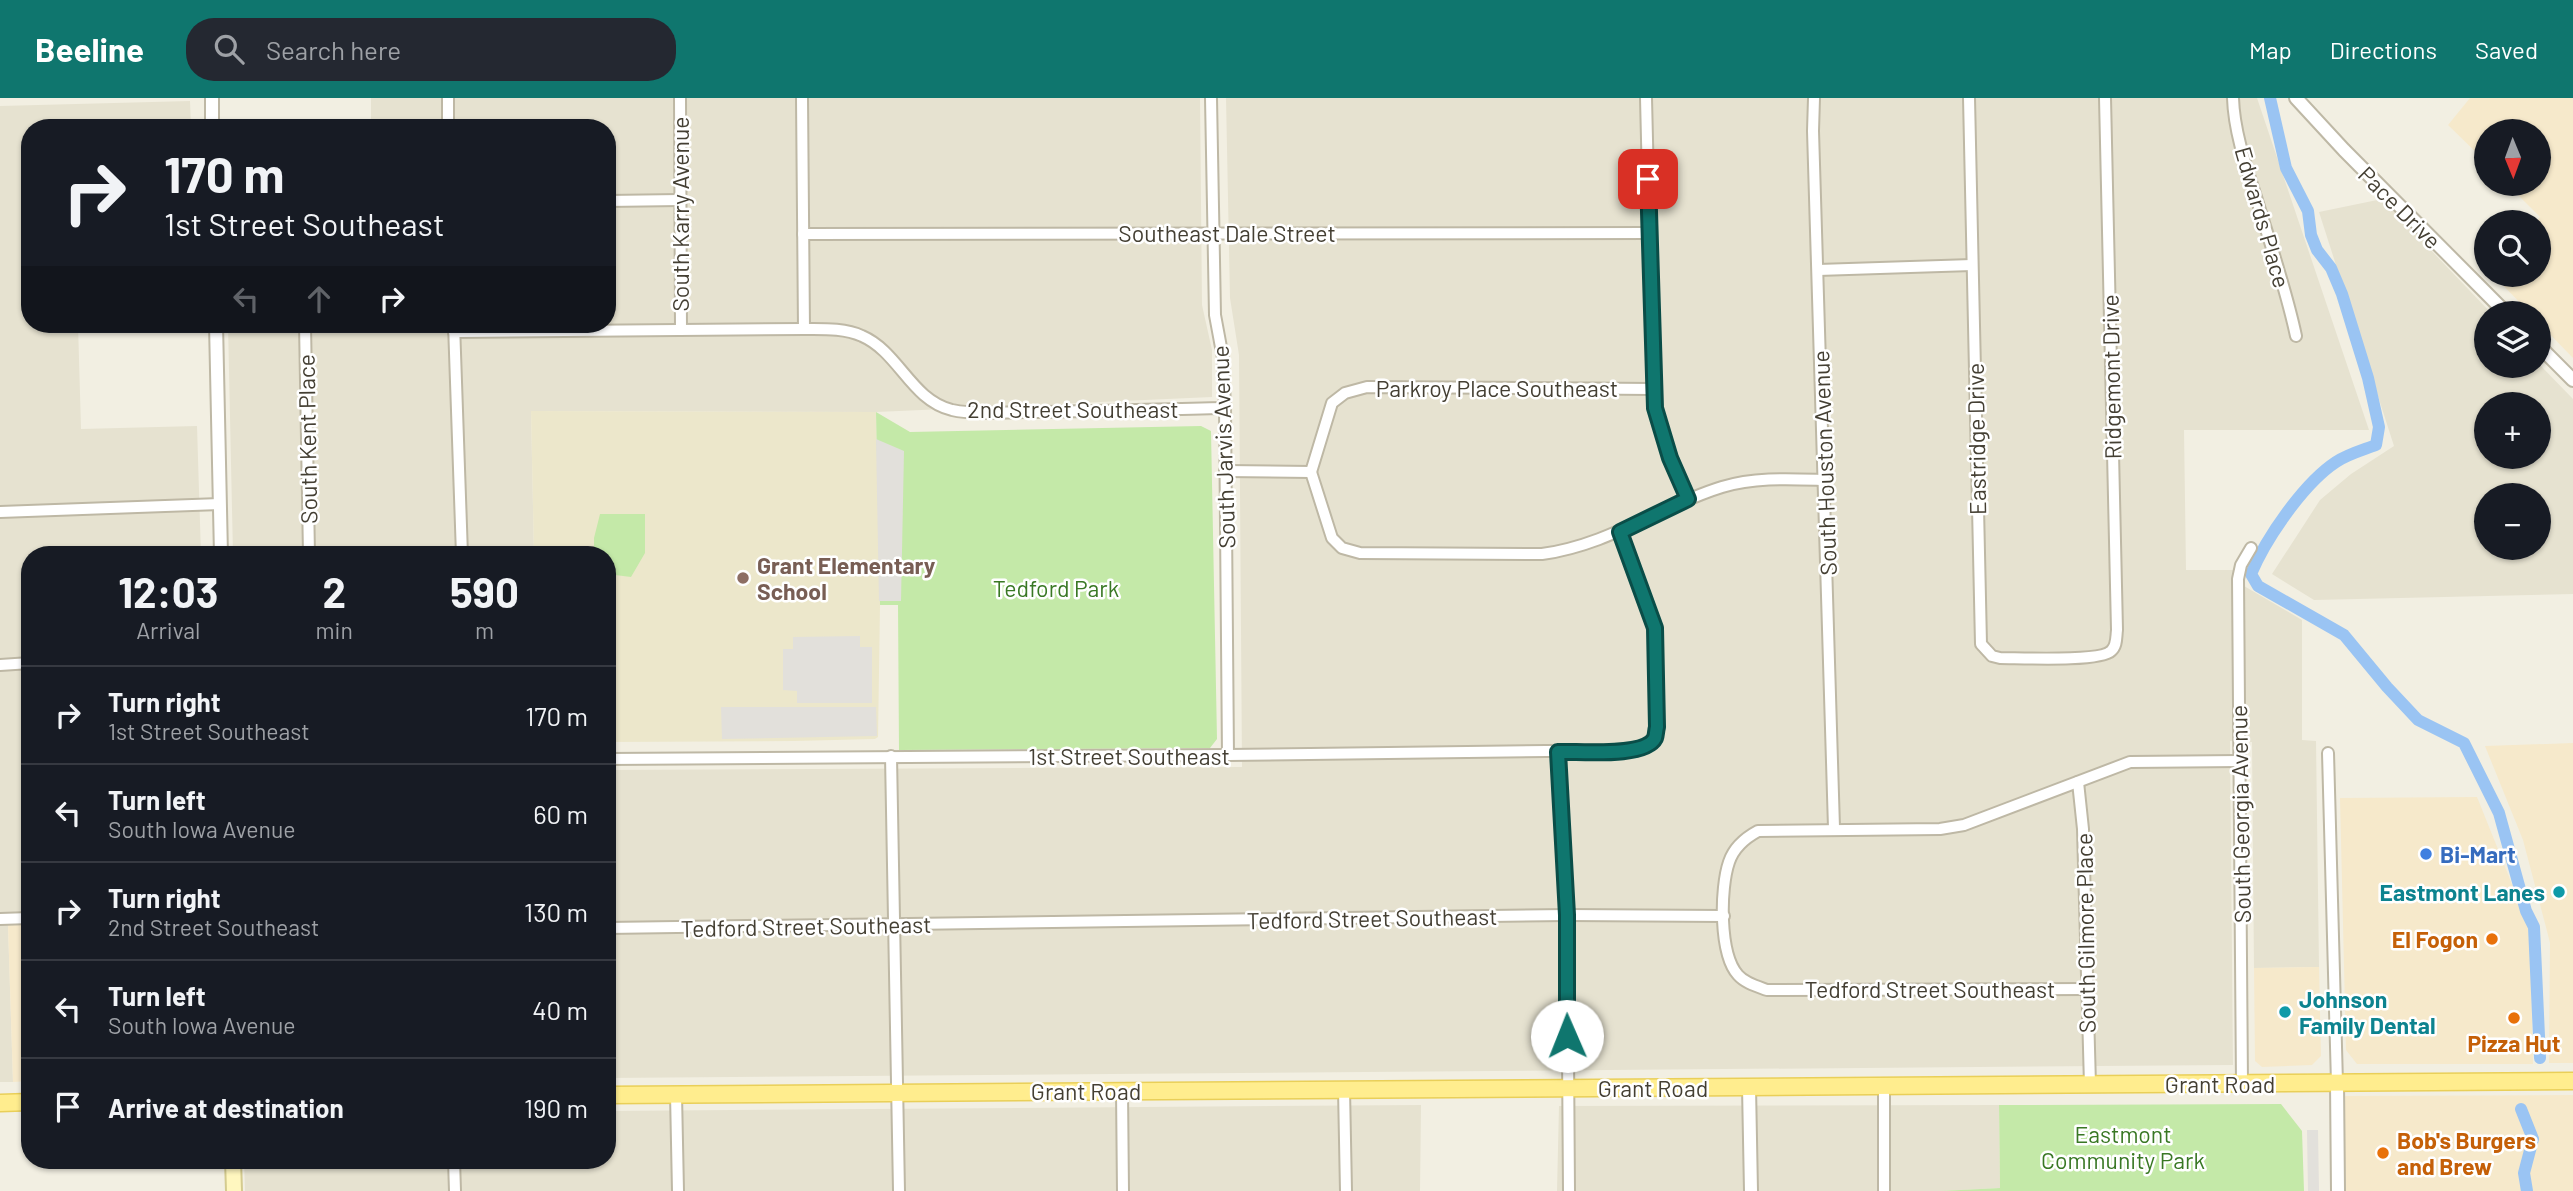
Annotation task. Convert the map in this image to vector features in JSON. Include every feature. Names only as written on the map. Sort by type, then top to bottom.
[{"type":"main road","name":"Grant Road","points":[[616,1095],[2573,1082]]},
{"type":"main road","points":[[0,1103],[21,1102]]},
{"type":"main road","points":[[233,1169],[234,1191]]},
{"type":"street","points":[[212,98],[212,119]]},
{"type":"street","points":[[448,98],[448,119]]},
{"type":"street","name":"South Karry Avenue","points":[[680,98],[681,330]]},
{"type":"street","points":[[802,98],[804,329]]},
{"type":"street","name":"South Jarvis Avenue","points":[[1211,98],[1215,315],[1223,358],[1225,408],[1228,755]]},
{"type":"street","points":[[1646,98],[1653,389],[1659,425],[1688,499]]},
{"type":"street","name":"South Houston Avenue","points":[[1814,98],[1834,828]]},
{"type":"street","name":"Eastridge Drive","points":[[1969,98],[1981,644],[1992,656],[2000,658],[2094,658],[2110,653]]},
{"type":"street","name":"Ridgemont Drive","points":[[2105,98],[2117,630],[2116,644],[2110,653]]},
{"type":"street","name":"Edwards Place","points":[[2233,98],[2233,110],[2248,172],[2296,336]]},
{"type":"street","name":"Pace Drive","points":[[2296,98],[2344,150],[2495,301]]},
{"type":"street","points":[[616,201],[680,200]]},
{"type":"street","name":"Southeast Dale Street","points":[[803,234],[1650,233]]},
{"type":"street","points":[[1818,270],[1972,265]]},
{"type":"street","name":"2nd Street Southeast","points":[[616,329],[804,329],[844,331],[862,335],[884,352],[922,393],[953,410],[1058,412],[1225,408]]},
{"type":"street","points":[[216,333],[221,546]]},
{"type":"street","name":"South Kent Place","points":[[305,333],[309,546]]},
{"type":"street","points":[[454,333],[462,546]]},
{"type":"street","points":[[2551,358],[2573,380]]},
{"type":"street","name":"Parkroy Place Southeast","points":[[1311,472],[1332,403],[1345,393],[1367,387],[1653,389]]},
{"type":"street","points":[[1225,471],[1311,472],[1332,538],[1342,548],[1360,554],[1542,554],[1569,550],[1620,532],[1688,499],[1725,486],[1752,481],[1824,480]]},
{"type":"street","points":[[0,512],[220,504]]},
{"type":"street","name":"1st Street Southeast","points":[[616,759],[1624,751],[1649,744],[1655,738],[1657,727],[1655,628],[1620,532]]},
{"type":"street","name":"South Georgia Avenue","points":[[2242,1084],[2238,579],[2241,565],[2251,548]]},
{"type":"street","points":[[0,665],[21,664]]},
{"type":"street","points":[[1558,752],[1567,915],[1569,1191]]},
{"type":"street","points":[[2328,752],[2338,1191]]},
{"type":"street","points":[[891,756],[899,1191]]},
{"type":"street","points":[[1724,916],[1725,880],[1729,862],[1743,839],[1758,831],[1940,828],[1964,825],[2130,762],[2239,761]]},
{"type":"street","name":"South Gilmore Place","points":[[2078,782],[2083,829],[2090,1085]]},
{"type":"street","name":"Tedford Street Southeast","points":[[616,928],[1567,915],[1724,916],[1725,945],[1729,962],[1751,985],[1767,990],[2086,989]]},
{"type":"street","points":[[0,919],[21,918]]},
{"type":"street","points":[[1884,1086],[1884,1191]]},
{"type":"street","points":[[1749,1087],[1751,1191]]},
{"type":"street","points":[[1344,1089],[1346,1191]]},
{"type":"street","points":[[1122,1091],[1123,1191]]},
{"type":"street","points":[[676,1094],[678,1191]]},
{"type":"street","points":[[454,1169],[455,1191]]},
{"type":"shaded area","points":[[371,98],[1200,98],[1202,305],[1212,350],[1212,397],[876,412],[531,411],[534,546],[233,546],[228,333],[616,333],[616,119],[371,119]]},
{"type":"shaded area","points":[[1226,98],[2257,98],[2369,430],[2184,430],[2186,570],[2245,570],[2244,586],[2302,620],[2302,740],[2316,741],[2319,967],[2254,968],[2252,742],[2230,741],[2233,1065],[616,1078],[616,770],[1242,767],[1239,355],[1230,298]]},
{"type":"shaded area","points":[[2470,98],[2573,98],[2573,358],[2551,335],[2551,301],[2518,301],[2505,287],[2551,287],[2551,210],[2533,210],[2519,196],[2552,196],[2552,119],[2474,119],[2474,150],[2448,125]]},
{"type":"shaded area","points":[[190,101],[191,119],[21,119],[21,333],[78,333],[81,429],[197,426],[201,546],[21,546],[21,924],[8,925],[13,1082],[0,1082],[0,106]]},
{"type":"shaded area","points":[[2382,199],[2480,301],[2474,301],[2474,378],[2551,376],[2573,399],[2573,594],[2314,600],[2272,574],[2320,500],[2351,474],[2394,446],[2319,212]]},
{"type":"shaded area","name":"Grant Elementary School","points":[[531,411],[876,412],[880,605],[878,737],[794,741],[616,742],[616,546],[534,546]]},
{"type":"shaded area","points":[[876,439],[904,451],[901,601],[879,601]]},
{"type":"shaded area","points":[[860,636],[860,647],[872,647],[872,703],[797,703],[797,691],[783,690],[783,649],[793,649],[793,637]]},
{"type":"shaded area","points":[[721,707],[876,707],[877,736],[722,739]]},
{"type":"shaded area","points":[[2573,743],[2573,1063],[2549,1063],[2550,943],[2523,840],[2485,746]]},
{"type":"shaded area","points":[[2477,797],[2530,929],[2533,1064],[2357,1064],[2346,1050],[2340,798]]},
{"type":"shaded area","points":[[21,924],[21,1082],[13,1082],[8,925]]},
{"type":"shaded area","points":[[2319,967],[2321,1056],[2312,1065],[2262,1067],[2255,1061],[2254,968]]},
{"type":"shaded area","points":[[2573,1095],[2573,1191],[2346,1191],[2345,1096]]},
{"type":"shaded area","points":[[1421,1105],[1420,1191],[245,1191],[244,1169],[616,1169],[616,1111]]},
{"type":"shaded area","points":[[1999,1105],[2000,1188],[1941,1191],[1557,1191],[1559,1106]]},
{"type":"shaded area","points":[[2307,1130],[2318,1130],[2319,1191],[2308,1191]]},
{"type":"green space","name":"Tedford Park","points":[[876,412],[910,432],[1201,426],[1211,431],[1217,739],[1210,748],[899,750],[898,605],[880,605]]},
{"type":"green space","points":[[600,514],[645,514],[645,553],[631,577],[616,575],[616,546],[594,546]]},
{"type":"green space","name":"Eastmont Community Park","points":[[2281,1104],[2302,1131],[2304,1191],[1941,1191],[2000,1188],[1999,1105]]},
{"type":"waterway","points":[[2270,98],[2286,168],[2308,211],[2311,235],[2317,250],[2331,268],[2342,294],[2368,378],[2379,427],[2376,445],[2336,462],[2311,483],[2276,528],[2251,574],[2258,586],[2344,635],[2418,720],[2464,743],[2499,813],[2526,911],[2534,927],[2540,1058]]},
{"type":"waterway","points":[[2521,1109],[2533,1139],[2524,1173],[2527,1191]]},
{"type":"place","name":"Grant Elementary School","points":[[743,578]]},
{"type":"place","name":"Bi-Mart","points":[[2426,854]]},
{"type":"place","name":"Eastmont Lanes","points":[[2559,892]]},
{"type":"place","name":"El Fogon","points":[[2492,939]]},
{"type":"place","name":"Johnson Family Dental","points":[[2285,1012]]},
{"type":"place","name":"Pizza Hut","points":[[2514,1018]]},
{"type":"place","name":"Bob's Burgers and Brew","points":[[2383,1153]]},
{"type":"route","points":[[1567,1036],[1567,915],[1558,752],[1636,750],[1655,738],[1655,628],[1620,532],[1688,499],[1670,458],[1655,408],[1648,179]]}]
